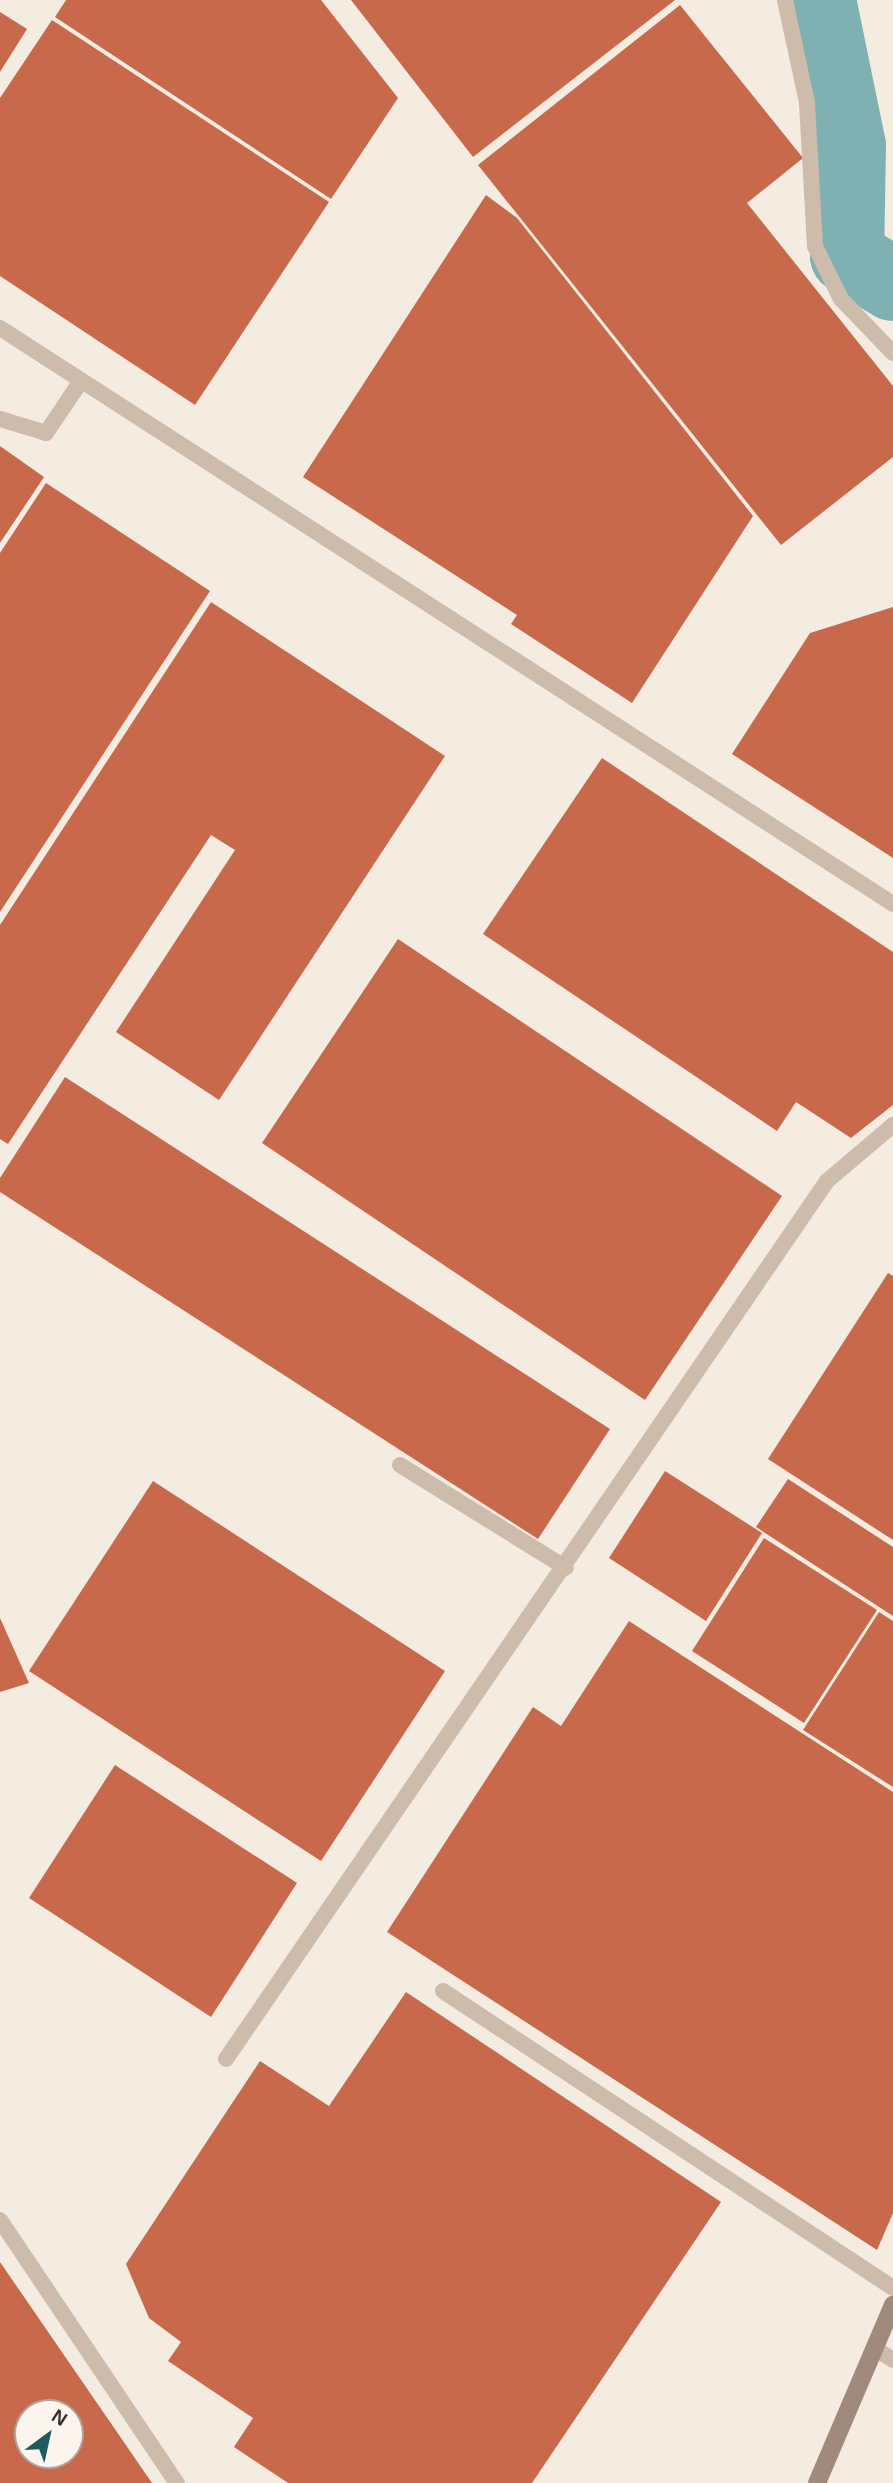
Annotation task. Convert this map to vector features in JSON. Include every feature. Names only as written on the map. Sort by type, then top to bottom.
[{"type":"main road","points":[[817,2483],[893,2305]]},
{"type":"lane","points":[[785,0],[807,103],[815,246],[841,299],[893,353]]},
{"type":"lane","points":[[0,328],[893,904]]},
{"type":"lane","points":[[0,419],[46,433],[81,381]]},
{"type":"lane","points":[[226,2059],[566,1568],[827,1181],[893,1125]]},
{"type":"lane","points":[[400,1465],[566,1568]]},
{"type":"lane","points":[[443,1991],[893,2288]]},
{"type":"lane","points":[[0,2220],[177,2483]]},
{"type":"lane","points":[[874,2348],[893,2360]]},
{"type":"building","points":[[66,0],[321,0],[398,98],[331,199],[55,17]]},
{"type":"building","points":[[351,0],[675,0],[473,157]]},
{"type":"building","points":[[680,5],[803,158],[747,203],[893,386],[893,457],[781,545],[478,165]]},
{"type":"building","points":[[0,12],[27,29],[0,72]]},
{"type":"building","points":[[52,20],[329,202],[195,405],[0,276],[0,98]]},
{"type":"building","points":[[486,195],[517,218],[753,516],[632,703],[511,624],[517,615],[303,477]]},
{"type":"building","points":[[0,446],[44,477],[0,543]]},
{"type":"building","points":[[46,483],[210,591],[0,912],[0,553]]},
{"type":"building","points":[[211,602],[445,756],[219,1100],[116,1032],[235,850],[211,835],[8,1144],[0,1139],[0,925]]},
{"type":"building","points":[[893,607],[893,858],[732,754],[810,633]]},
{"type":"building","points":[[602,758],[893,952],[893,1105],[851,1138],[796,1102],[777,1131],[483,934]]},
{"type":"building","points":[[398,939],[782,1196],[645,1400],[262,1143]]},
{"type":"building","points":[[65,1077],[610,1429],[538,1539],[0,1192],[0,1178]]},
{"type":"building","points":[[888,1273],[893,1276],[893,1540],[768,1459]]},
{"type":"building","points":[[665,1471],[762,1533],[706,1621],[609,1558]]},
{"type":"building","points":[[788,1479],[893,1547],[893,1616],[756,1527]]},
{"type":"building","points":[[153,1481],[445,1671],[321,1861],[29,1671]]},
{"type":"building","points":[[764,1538],[877,1610],[804,1723],[692,1651]]},
{"type":"building","points":[[879,1612],[893,1621],[893,1787],[803,1730]]},
{"type":"building","points":[[0,1618],[29,1683],[0,1692]]},
{"type":"building","points":[[629,1621],[893,1792],[893,2213],[877,2250],[387,1932],[533,1707],[561,1726]]},
{"type":"building","points":[[115,1765],[297,1883],[211,2017],[29,1898]]},
{"type":"building","points":[[406,1992],[721,2202],[532,2483],[288,2483],[234,2447],[253,2418],[168,2361],[181,2342],[149,2318],[126,2264],[260,2061],[329,2106]]},
{"type":"building","points":[[0,2262],[152,2483],[0,2483]]},
{"type":"waterway","points":[[819,0],[849,146],[847,256],[893,284]]}]
